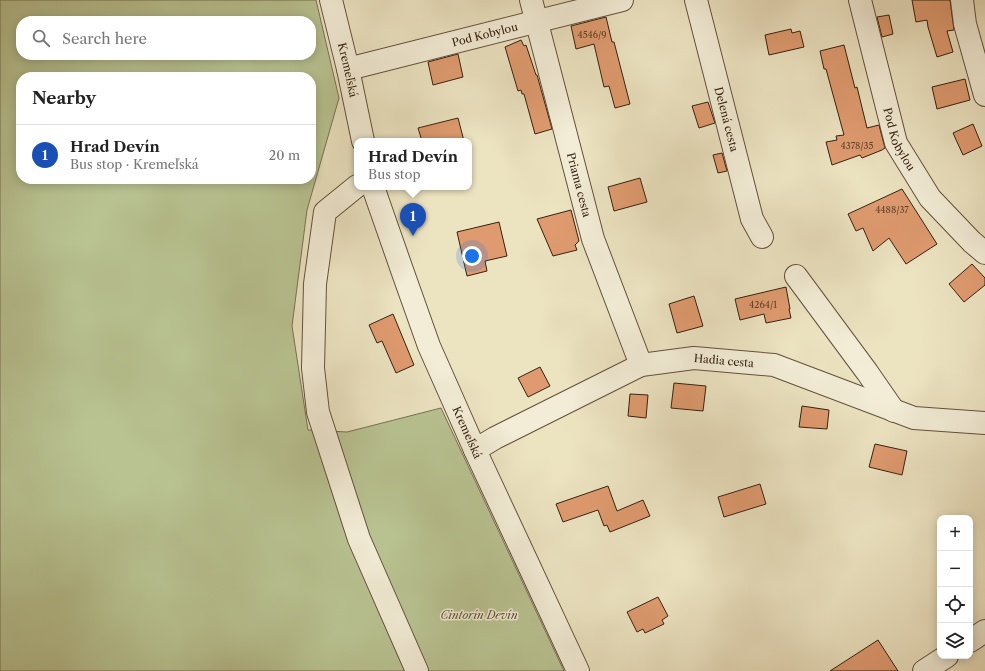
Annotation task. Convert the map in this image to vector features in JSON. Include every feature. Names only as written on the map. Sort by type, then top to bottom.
[{"type":"street","name":"Kremeľská","points":[[331,0],[348,69],[362,138]]},
{"type":"street","name":"Priama cesta","points":[[531,0],[593,239],[641,365]]},
{"type":"street","name":"Pod Kobylou","points":[[348,69],[622,0]]},
{"type":"street","name":"Delená cesta","points":[[696,0],[752,219],[762,237]]},
{"type":"street","name":"Pod Kobylou","points":[[860,0],[896,143],[930,198],[985,254]]},
{"type":"street","points":[[962,0],[965,24],[985,95]]},
{"type":"street","points":[[354,188],[325,212],[315,284],[313,368],[318,412],[359,539],[417,671]]},
{"type":"street","name":"Kremeľská","points":[[375,190],[429,346],[475,450],[578,671]]},
{"type":"street","points":[[796,276],[894,411]]},
{"type":"street","name":"Hadia cesta","points":[[475,450],[495,438],[641,365],[694,358],[774,365],[914,418],[985,423]]},
{"type":"street","points":[[973,639],[985,631]]},
{"type":"street","points":[[924,671],[942,659]]},
{"type":"green space","name":"Cintorín Devín","points":[[0,0],[316,0],[339,98],[316,178],[316,72],[16,72],[16,184],[314,184],[307,210],[292,326],[308,430],[347,432],[441,408],[564,671],[0,671]]},
{"type":"building","points":[[912,0],[950,0],[954,30],[947,31],[953,52],[937,57],[927,20],[916,22]]},
{"type":"building","points":[[889,15],[893,34],[882,37],[877,17]]},
{"type":"building","points":[[606,17],[630,104],[615,108],[609,86],[604,87],[594,44],[576,49],[571,26]]},
{"type":"building","points":[[791,29],[792,33],[800,31],[804,47],[769,55],[765,35]]},
{"type":"building","points":[[521,40],[524,46],[526,45],[537,75],[552,129],[535,134],[524,94],[522,94],[521,90],[518,91],[505,47]]},
{"type":"building","points":[[844,45],[855,88],[857,87],[867,128],[879,125],[885,148],[862,158],[860,155],[832,165],[826,142],[837,140],[836,136],[844,135],[820,51]]},
{"type":"building","points":[[458,54],[463,77],[433,85],[428,62]]},
{"type":"building","points":[[965,79],[970,100],[937,109],[932,87]]},
{"type":"building","points":[[708,102],[715,123],[699,128],[692,106]]},
{"type":"building","points":[[458,118],[463,138],[421,138],[418,128]]},
{"type":"building","points":[[973,124],[982,146],[963,155],[953,133]]},
{"type":"building","points":[[722,153],[727,171],[718,173],[713,155]]},
{"type":"building","points":[[640,178],[647,202],[614,211],[608,187]]},
{"type":"building","points":[[902,189],[937,244],[906,264],[889,238],[873,251],[863,228],[856,231],[848,214]]},
{"type":"building","points":[[571,210],[579,241],[575,245],[577,250],[553,256],[537,219]]},
{"type":"building","points":[[499,222],[507,256],[485,261],[487,271],[467,276],[457,232]]},
{"type":"building","points":[[972,264],[985,278],[985,285],[964,302],[949,284]]},
{"type":"building","points":[[786,287],[791,318],[766,323],[764,314],[740,320],[735,299]]},
{"type":"building","points":[[694,296],[703,326],[677,333],[669,304]]},
{"type":"building","points":[[393,314],[414,365],[396,373],[382,341],[377,343],[369,325]]},
{"type":"building","points":[[540,367],[550,386],[528,397],[518,378]]},
{"type":"building","points":[[674,383],[706,386],[703,411],[671,408]]},
{"type":"building","points":[[630,394],[648,395],[646,418],[628,416]]},
{"type":"building","points":[[802,406],[829,410],[827,429],[799,427]]},
{"type":"building","points":[[875,444],[907,451],[902,475],[869,467]]},
{"type":"building","points":[[760,484],[766,504],[724,517],[718,497]]},
{"type":"building","points":[[608,486],[617,511],[643,500],[650,516],[610,532],[607,525],[604,526],[598,510],[563,522],[556,504]]},
{"type":"building","points":[[658,597],[668,616],[662,620],[664,624],[645,633],[643,629],[637,632],[627,612]]},
{"type":"building","points":[[878,640],[898,671],[830,671]]},
{"type":"place","name":"Hrad Devín","points":[[413,236]]}]
